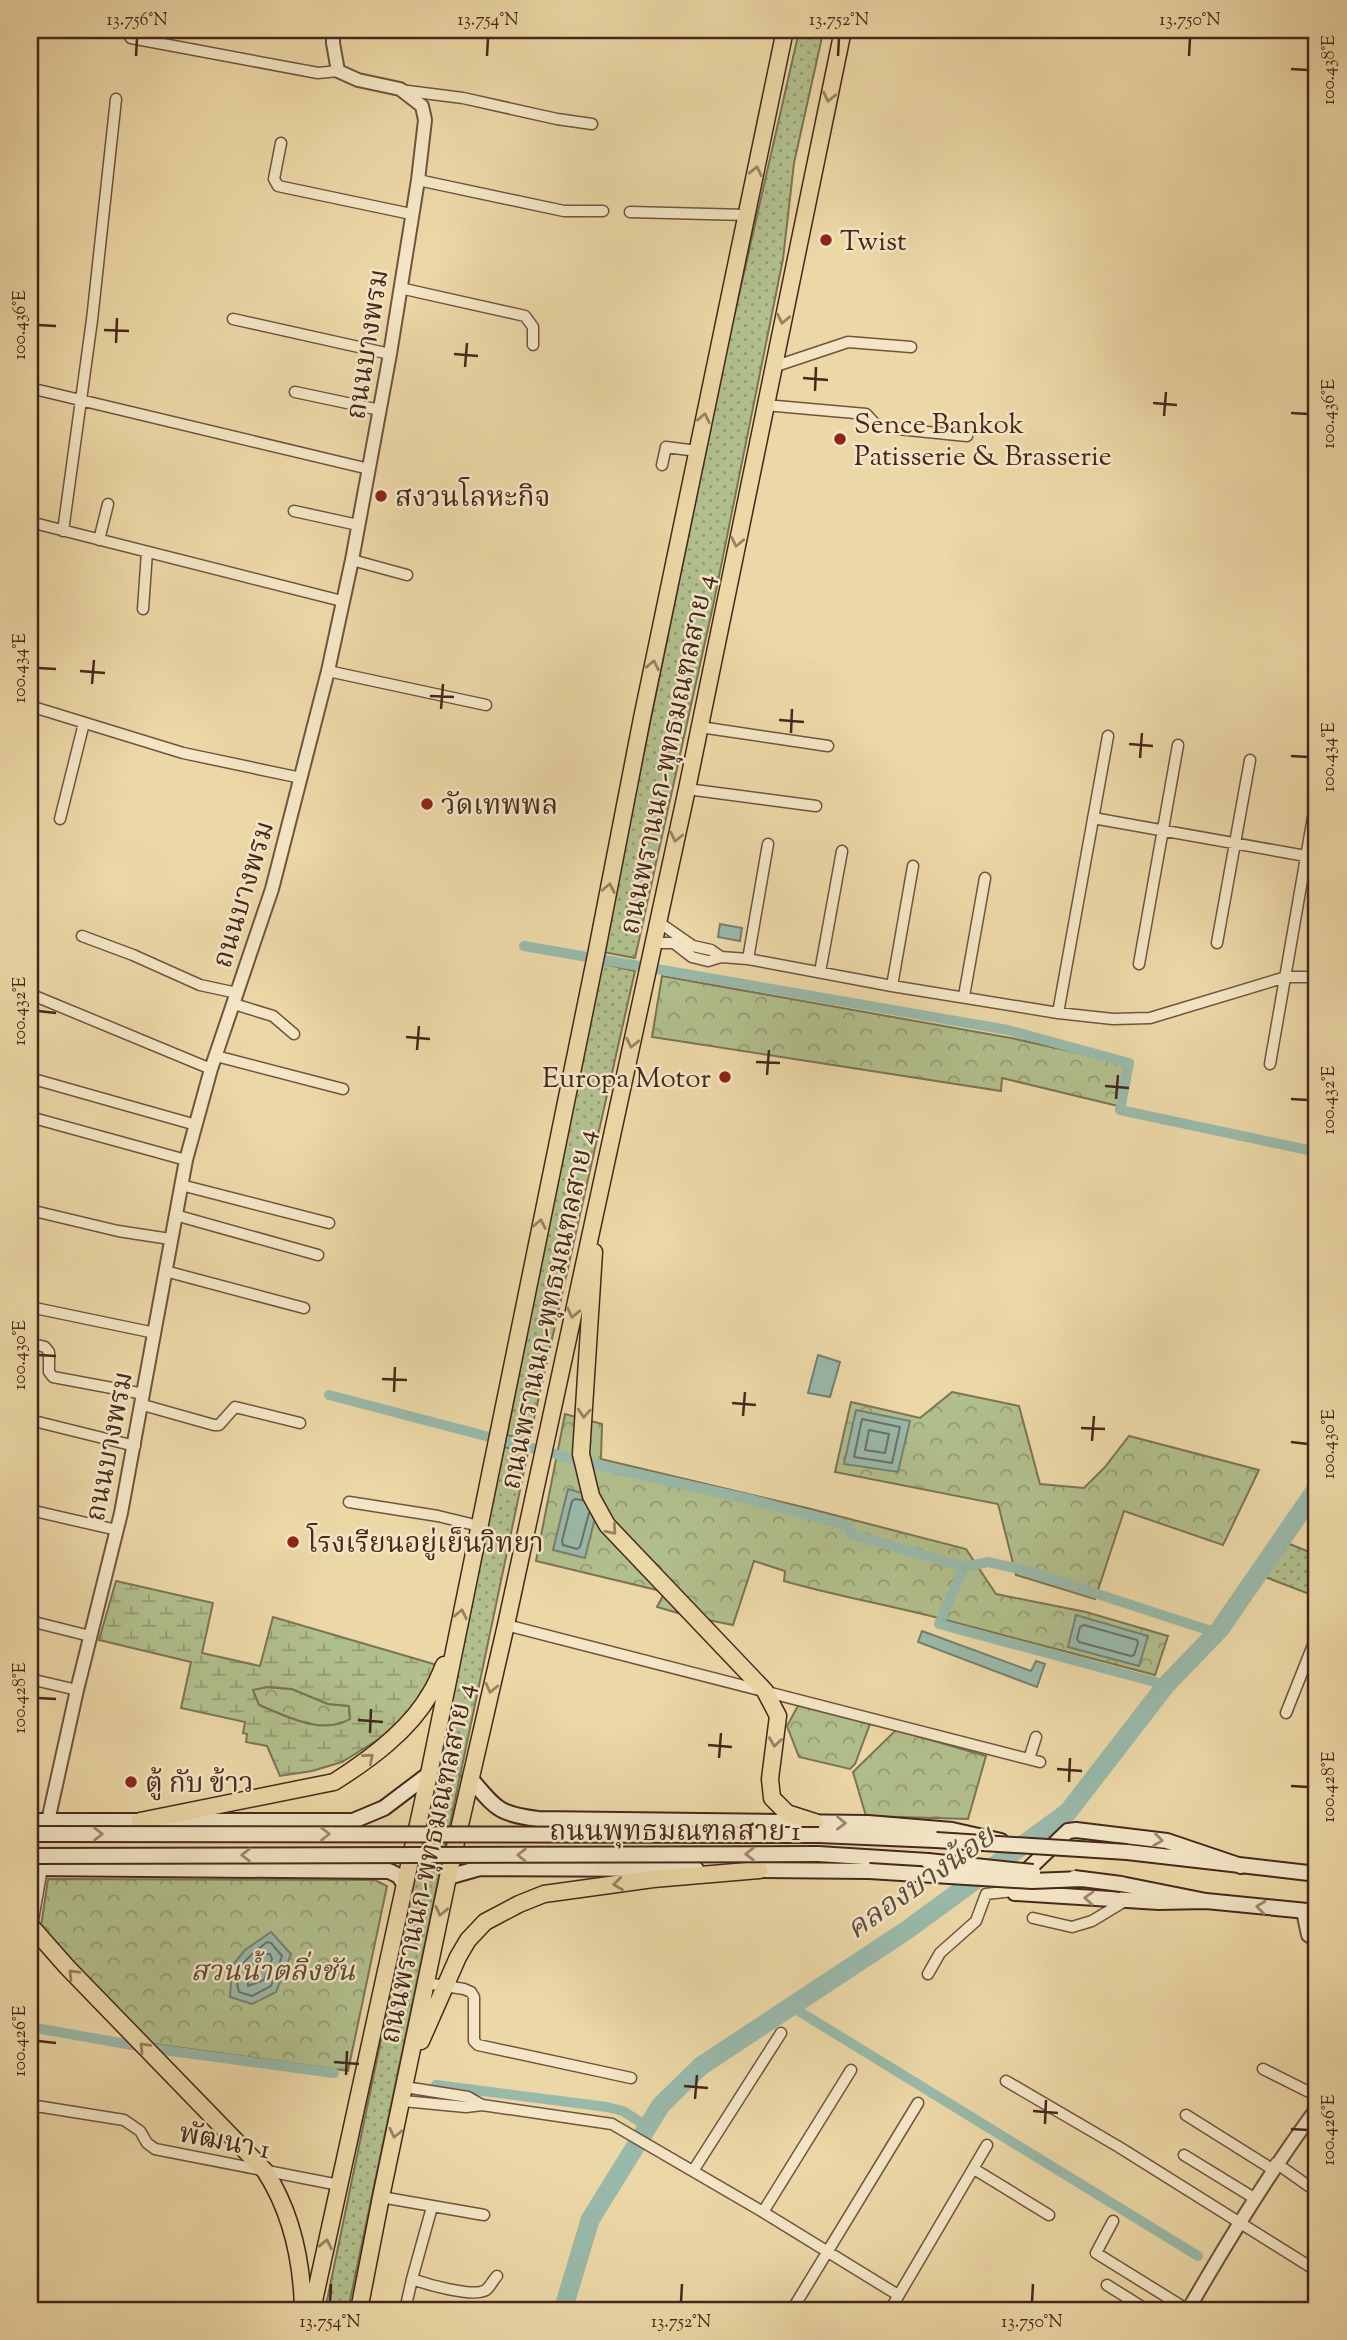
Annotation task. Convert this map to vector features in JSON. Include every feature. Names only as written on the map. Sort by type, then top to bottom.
[{"type":"main road","name":"ถนนพรานนก-พุทธมณฑลสาย 4","points":[[312,2310],[429,1774],[785,30]]},
{"type":"main road","name":"ถนนพรานนก-พุทธมณฑลสาย 4","points":[[359,2310],[470,1778],[506,1625],[687,789],[840,34]]},
{"type":"main road","points":[[598,1198],[582,1462],[591,1496],[607,1525],[765,1691],[778,1716],[770,1779],[772,1798],[787,1813],[817,1829]]},
{"type":"main road","points":[[140,1821],[334,1782],[358,1767],[412,1718],[429,1696],[456,1641]]},
{"type":"main road","points":[[30,1821],[353,1821],[384,1808],[429,1774]]},
{"type":"main road","points":[[470,1778],[494,1807],[515,1816],[538,1819],[817,1829],[868,1823],[952,1830],[1011,1844]]},
{"type":"main road","points":[[276,1869],[292,1862],[298,1854],[301,1840],[294,1825],[285,1820]]},
{"type":"main road","points":[[578,1868],[569,1861],[566,1854],[567,1837],[574,1827],[587,1820]]},
{"type":"main road","name":"ถนนพุทธมณฑลสาย 1","points":[[30,1834],[817,1829],[936,1840],[1127,1852],[1317,1874]]},
{"type":"main road","points":[[1206,1901],[1125,1900],[1013,1891],[1013,1883],[1068,1831],[1076,1830],[1167,1841],[1241,1866]]},
{"type":"main road","name":"ถนนพุทธมณฑลสาย 1","points":[[30,1856],[818,1854],[928,1861],[1121,1884],[1206,1901],[1310,1912]]},
{"type":"main road","points":[[36,1868],[389,1871],[399,1876],[404,1884]]},
{"type":"main road","points":[[449,1877],[480,1868],[578,1868],[869,1871],[1032,1881],[1082,1880]]},
{"type":"main road","points":[[409,2068],[458,1957],[468,1940],[485,1922],[544,1894],[653,1879],[759,1870]]},
{"type":"main road","points":[[30,1930],[265,2171],[279,2192],[293,2231],[303,2282],[303,2310]]},
{"type":"street","points":[[125,30],[131,38],[199,52],[317,73],[338,71],[358,80],[400,89],[463,98],[592,124]]},
{"type":"street","points":[[333,30],[338,71]]},
{"type":"street","name":"ถนนบางพรม","points":[[48,1821],[135,1446],[186,1160],[211,1069],[272,889],[328,671],[352,560],[390,354],[425,120],[422,106],[400,89]]},
{"type":"street","points":[[63,531],[92,320],[116,99]]},
{"type":"street","points":[[281,143],[274,179],[278,186],[411,214]]},
{"type":"street","points":[[418,180],[564,211],[603,211]]},
{"type":"street","points":[[630,212],[747,215]]},
{"type":"street","points":[[400,288],[525,316],[533,327],[533,345]]},
{"type":"street","points":[[233,319],[390,354]]},
{"type":"street","points":[[773,367],[848,342],[911,347]]},
{"type":"street","points":[[30,388],[369,469]]},
{"type":"street","points":[[295,392],[380,410]]},
{"type":"street","points":[[765,405],[866,414],[878,426],[967,436]]},
{"type":"street","points":[[662,465],[666,447],[697,451]]},
{"type":"street","points":[[99,540],[108,504]]},
{"type":"street","points":[[294,510],[358,525]]},
{"type":"street","points":[[30,522],[342,601]]},
{"type":"street","points":[[143,609],[147,552]]},
{"type":"street","points":[[352,560],[407,575]]},
{"type":"street","points":[[328,671],[486,705]]},
{"type":"street","points":[[30,706],[183,753],[301,778]]},
{"type":"street","points":[[60,819],[83,723]]},
{"type":"street","points":[[700,727],[828,746]]},
{"type":"street","points":[[1058,1013],[1108,736]]},
{"type":"street","points":[[1139,964],[1178,745]]},
{"type":"street","points":[[1217,943],[1250,760]]},
{"type":"street","points":[[687,789],[816,806]]},
{"type":"street","points":[[1270,1064],[1312,857],[1317,794]]},
{"type":"street","points":[[1093,818],[1312,857]]},
{"type":"street","points":[[748,959],[768,844]]},
{"type":"street","points":[[820,972],[842,851]]},
{"type":"street","points":[[892,986],[913,866]]},
{"type":"street","points":[[964,996],[985,878]]},
{"type":"street","points":[[657,921],[693,946],[711,950],[721,957]]},
{"type":"street","points":[[82,936],[236,998],[273,1016],[294,1034]]},
{"type":"street","points":[[653,943],[674,943],[692,957],[708,961],[721,957],[748,959],[892,986],[1058,1013],[1113,1019],[1150,1018],[1286,977],[1317,977]]},
{"type":"street","points":[[30,994],[211,1069]]},
{"type":"street","points":[[216,1055],[343,1089]]},
{"type":"street","points":[[30,1078],[196,1125]]},
{"type":"street","points":[[30,1117],[186,1160]]},
{"type":"street","points":[[181,1185],[330,1223]]},
{"type":"street","points":[[30,1210],[117,1231],[170,1239]]},
{"type":"street","points":[[175,1215],[318,1255]]},
{"type":"street","points":[[165,1270],[304,1308]]},
{"type":"street","points":[[30,1307],[155,1333]]},
{"type":"street","points":[[30,1343],[49,1352],[49,1372],[53,1377],[144,1396]]},
{"type":"street","points":[[62,1372],[144,1396],[214,1425],[219,1425],[235,1407],[300,1423]]},
{"type":"street","points":[[30,1420],[135,1446]]},
{"type":"street","points":[[349,1502],[438,1516],[480,1526]]},
{"type":"street","points":[[30,1510],[117,1530]]},
{"type":"street","points":[[30,1621],[90,1636]]},
{"type":"street","points":[[506,1625],[1035,1760],[1036,1737]]},
{"type":"street","points":[[1286,1713],[1317,1635]]},
{"type":"street","points":[[30,1679],[77,1690]]},
{"type":"street","points":[[30,1930],[36,1868]]},
{"type":"street","points":[[928,1974],[940,1953],[976,1922],[986,1894],[1013,1891]]},
{"type":"street","points":[[1033,1918],[1073,1927],[1092,1921],[1125,1900]]},
{"type":"street","points":[[1310,1912],[1308,1935],[1317,1941]]},
{"type":"street","points":[[426,1983],[471,1992],[474,1997],[474,2043],[631,2078]]},
{"type":"street","points":[[693,2171],[781,2033]]},
{"type":"street","points":[[1263,2069],[1317,2096]]},
{"type":"street","points":[[763,2212],[851,2070]]},
{"type":"street","points":[[1006,2081],[1119,2147],[1317,2271]]},
{"type":"street","points":[[404,2094],[468,2097],[482,2105],[612,2124],[898,2295]]},
{"type":"street","points":[[792,2310],[918,2103]]},
{"type":"street","name":"พัฒนา 1","points":[[30,2105],[124,2120],[140,2131],[147,2143],[155,2149],[339,2185]]},
{"type":"street","points":[[1113,2221],[1096,2253],[1188,2310],[1238,2221],[1317,2108]]},
{"type":"street","points":[[1186,2115],[1317,2192]]},
{"type":"street","points":[[890,2310],[987,2145]]},
{"type":"street","points":[[1184,2155],[1254,2198]]},
{"type":"street","points":[[974,2169],[1049,2215]]},
{"type":"street","points":[[381,2197],[484,2215]]},
{"type":"street","points":[[405,2310],[432,2207]]},
{"type":"street","points":[[412,2279],[456,2291],[479,2292],[485,2291],[496,2276]]},
{"type":"street","points":[[1107,2285],[1147,2310]]},
{"type":"green space","points":[[804,30],[820,30],[822,37],[794,163],[783,259],[713,606],[635,958],[603,952],[728,343],[797,40]]},
{"type":"green space","points":[[600,963],[635,971],[529,1441],[507,1435]]},
{"type":"green space","points":[[662,976],[1011,1038],[1128,1064],[1118,1106],[1002,1078],[1001,1091],[652,1037]]},
{"type":"green space","points":[[952,1392],[1019,1406],[1040,1484],[1084,1488],[1105,1467],[1129,1436],[1259,1470],[1223,1545],[1124,1511],[1095,1599],[1016,1575],[998,1504],[835,1472],[851,1402],[920,1418]]},
{"type":"green space","points":[[565,1414],[602,1424],[601,1459],[966,1549],[996,1594],[1086,1612],[1168,1636],[1155,1675],[784,1581],[785,1571],[754,1561],[733,1625],[657,1607],[665,1592],[536,1561]]},
{"type":"green space","points":[[504,1447],[528,1452],[348,2310],[325,2310]]},
{"type":"green space","points":[[1287,1543],[1317,1555],[1317,1597],[1265,1577]]},
{"type":"green space","points":[[116,1581],[213,1603],[202,1653],[260,1666],[273,1617],[437,1665],[430,1696],[379,1739],[342,1762],[312,1771],[280,1776],[267,1746],[246,1742],[247,1734],[243,1733],[245,1722],[181,1708],[191,1662],[99,1640]],"holes":[[[267,1687],[292,1689],[328,1704],[349,1706],[350,1719],[328,1726],[292,1719],[259,1705],[253,1690]]]},
{"type":"green space","points":[[252,1689],[292,1689],[328,1704],[349,1706],[350,1719],[328,1726],[292,1719],[259,1705]]},
{"type":"green space","points":[[799,1704],[870,1724],[855,1764],[850,1769],[799,1757],[787,1726]]},
{"type":"green space","points":[[896,1730],[986,1756],[968,1819],[866,1816],[853,1772]]},
{"type":"green space","name":"สวนน้ำตลิ่งชัน","points":[[48,1879],[375,1880],[387,1886],[348,2071],[139,2042],[40,1933]]},
{"type":"water","points":[[720,924],[742,928],[740,941],[718,937]]},
{"type":"water","points":[[818,1355],[840,1362],[830,1397],[808,1393]]},
{"type":"water","points":[[856,1410],[910,1421],[898,1472],[844,1464]]},
{"type":"water","points":[[568,1489],[600,1498],[585,1558],[553,1550]]},
{"type":"water","points":[[1076,1615],[1148,1636],[1139,1666],[1068,1647]]},
{"type":"water","points":[[922,1631],[1031,1671],[1036,1661],[1045,1664],[1037,1687],[918,1642]]},
{"type":"water","points":[[271,1932],[291,1954],[276,1992],[252,2004],[230,1997],[232,1966],[245,1950]]},
{"type":"waterway","points":[[524,946],[1008,1030],[1129,1063],[1120,1110],[1317,1152]]},
{"type":"waterway","points":[[329,1395],[593,1464],[753,1500],[849,1526],[850,1534],[964,1567],[939,1624],[1166,1685]]},
{"type":"waterway","name":"คลองบางน้อย","points":[[563,2310],[590,2220],[661,2105],[701,2066],[907,1930],[1068,1812],[1166,1685],[1220,1629],[1317,1488]]},
{"type":"waterway","points":[[964,1567],[988,1562],[1024,1570],[1217,1633]]},
{"type":"waterway","points":[[792,2007],[1198,2256]]},
{"type":"waterway","points":[[30,2027],[149,2048],[334,2073]]},
{"type":"waterway","points":[[436,2085],[607,2107],[623,2111],[648,2127]]},
{"type":"waterway","points":[[30,2306],[47,2310]]},
{"type":"place","name":"Twist","points":[[826,240]]},
{"type":"place","name":"Sence Bankok Patisserie & Brasserie","points":[[840,439]]},
{"type":"place","name":"สงวนโลหะกิจ","points":[[381,496]]},
{"type":"place","name":"วัดเทพพล","points":[[427,804]]},
{"type":"place","name":"Europa Motor","points":[[725,1077]]},
{"type":"place","name":"โรงเรียนอยู่เย็นวิทยา","points":[[293,1542]]},
{"type":"place","name":"ตู้ กับ ข้าว","points":[[131,1782]]}]
